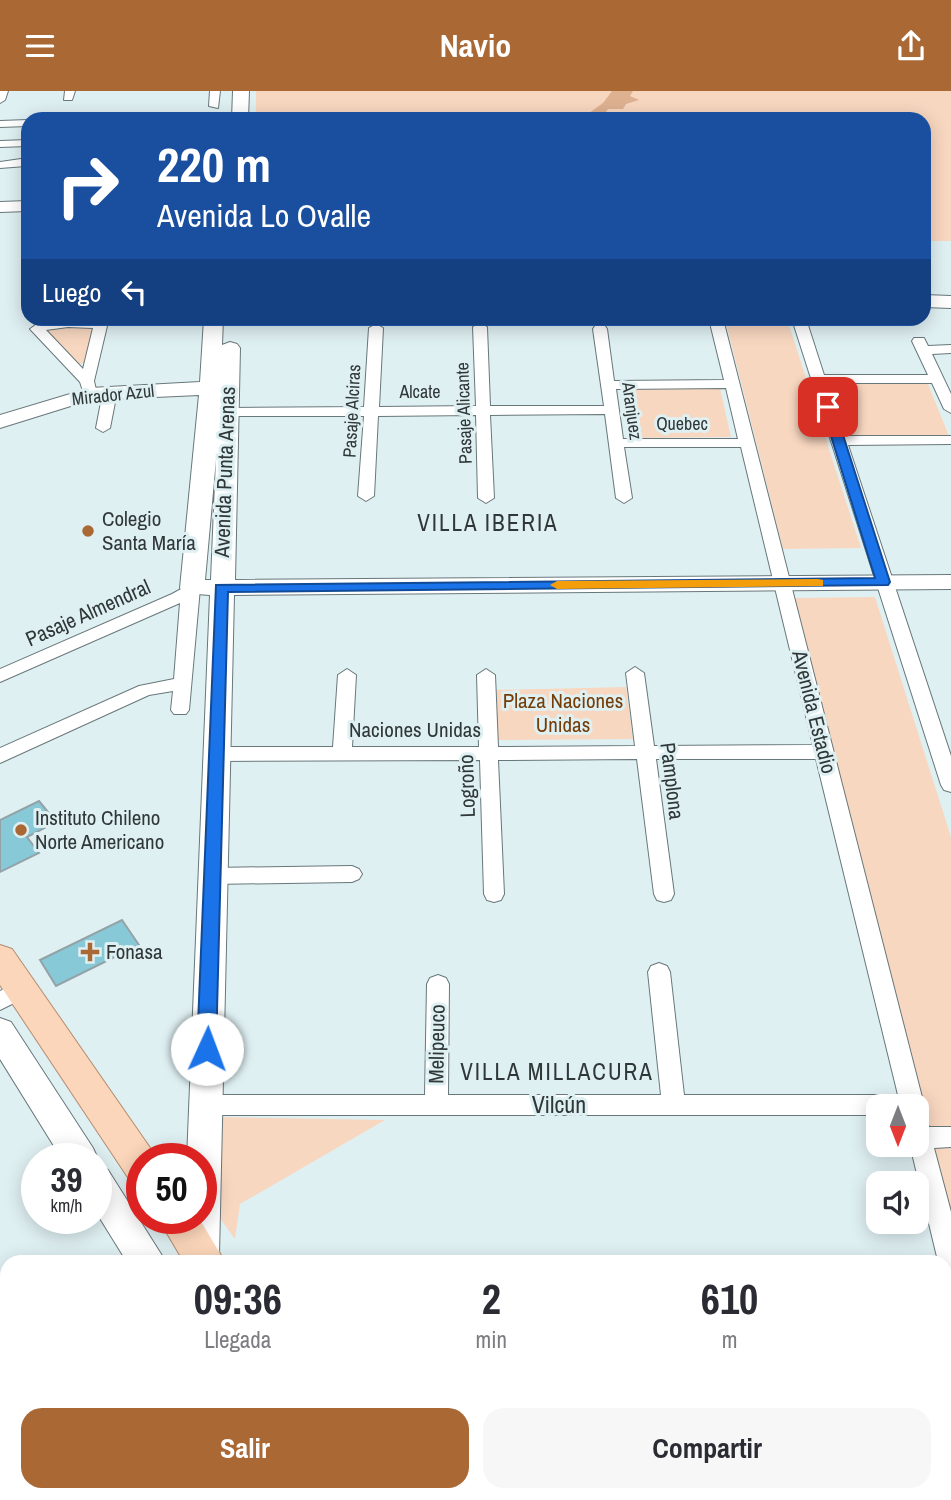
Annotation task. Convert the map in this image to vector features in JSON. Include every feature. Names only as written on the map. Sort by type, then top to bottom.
[{"type":"main road","points":[[240,112],[241,91]]},
{"type":"main road","points":[[0,207],[21,206]]},
{"type":"main road","points":[[931,301],[951,302]]},
{"type":"main road","name":"Avenida Punta Arenas","points":[[207,578],[228,412],[219,388],[215,326]]},
{"type":"main road","name":"Avenida Punta Arenas","points":[[204,1255],[205,1105],[216,754],[207,578],[219,388],[231,326]]},
{"type":"main road","name":"Mirador Azul","points":[[0,422],[96,389],[219,388]]},
{"type":"main road","points":[[207,578],[881,573],[951,563]]},
{"type":"main road","points":[[881,573],[951,582]]},
{"type":"main road","points":[[0,958],[11,995],[126,1146]]},
{"type":"main road","points":[[0,1031],[72,1143]]},
{"type":"main road","points":[[112,1206],[144,1255]]},
{"type":"main road","points":[[188,1234],[202,1255]]},
{"type":"street","points":[[0,100],[3,91]]},
{"type":"street","points":[[214,106],[215,91]]},
{"type":"street","points":[[0,124],[21,123]]},
{"type":"street","points":[[0,144],[21,143]]},
{"type":"street","points":[[0,165],[21,162]]},
{"type":"street","points":[[49,326],[37,329],[96,389]]},
{"type":"street","points":[[100,326],[96,389],[103,428]]},
{"type":"street","name":"Avenida Estadio","points":[[718,326],[909,1094]]},
{"type":"street","points":[[801,326],[881,573],[945,749],[951,785]]},
{"type":"street","name":"Pasaje Alicante","points":[[480,327],[486,498]]},
{"type":"street","name":"Pasaje Alciras","points":[[366,496],[376,328]]},
{"type":"street","name":"Aranjuez","points":[[600,329],[624,498]]},
{"type":"street","points":[[951,349],[921,345],[951,408]]},
{"type":"street","points":[[819,379],[935,379]]},
{"type":"street","name":"Quebec","points":[[609,385],[732,384]]},
{"type":"street","name":"Alcate","points":[[228,412],[612,410]]},
{"type":"street","points":[[838,441],[951,440]]},
{"type":"street","name":"Quebec","points":[[617,443],[747,443]]},
{"type":"street","name":"Pasaje Almendral","points":[[0,676],[178,598],[207,578]]},
{"type":"street","name":"Avenida Punta Arenas","points":[[180,710],[189,602],[207,578]]},
{"type":"street","name":"Pamplona","points":[[635,673],[664,894]]},
{"type":"street","points":[[342,753],[346,675]]},
{"type":"street","name":"Logroño","points":[[486,675],[494,894]]},
{"type":"street","points":[[0,756],[145,690],[182,684]]},
{"type":"street","name":"Naciones Unidas","points":[[216,754],[824,752]]},
{"type":"street","points":[[212,876],[352,874]]},
{"type":"street","points":[[659,972],[674,1105]]},
{"type":"street","name":"Melipeuco","points":[[436,1105],[438,983]]},
{"type":"street","name":"Vilcún","points":[[205,1105],[866,1106]]},
{"type":"street","points":[[929,1134],[951,1137]]},
{"type":"street","points":[[925,1157],[950,1255]]},
{"type":"green space","points":[[256,91],[951,91],[951,241],[931,241],[931,112],[256,112]]},
{"type":"green space","points":[[727,326],[789,326],[861,548],[783,549]]},
{"type":"green space","points":[[92,327],[86,363],[78,364],[46,333],[48,328]]},
{"type":"green space","points":[[831,384],[928,384],[949,436],[848,436]]},
{"type":"green space","points":[[720,388],[731,437],[630,438],[623,389]]},
{"type":"green space","points":[[875,597],[951,837],[951,1214],[929,1128],[929,1094],[920,1094],[793,598]]},
{"type":"green space","name":"Plaza Naciones Unidas","points":[[626,687],[633,739],[494,740],[493,690]]},
{"type":"green space","points":[[218,1117],[385,1120],[240,1204],[235,1239],[217,1214]]},
{"type":"shaded area","points":[[612,91],[633,91],[630,96],[639,100],[626,104],[623,109],[591,112],[603,103]]},
{"type":"building","name":"Instituto Chileno Norte Americano","points":[[39,801],[56,822],[27,837],[39,853],[0,872],[0,820]]},
{"type":"building","name":"Fonasa","points":[[122,920],[139,945],[56,986],[40,960]]},
{"type":"slow traffic","points":[[557,585],[818,583]]},
{"type":"place","name":"Colegio Santa María","points":[[88,531]]},
{"type":"place","name":"Instituto Chileno Norte Americano","points":[[21,830]]},
{"type":"place","name":"Fonasa","points":[[90,952]]},
{"type":"district","name":"VILLA IBERIA","points":[[488,523]]},
{"type":"district","name":"VILLA MILLACURA","points":[[557,1072]]},
{"type":"route","points":[[207,1049],[221,588],[883,582],[828,407]]}]
